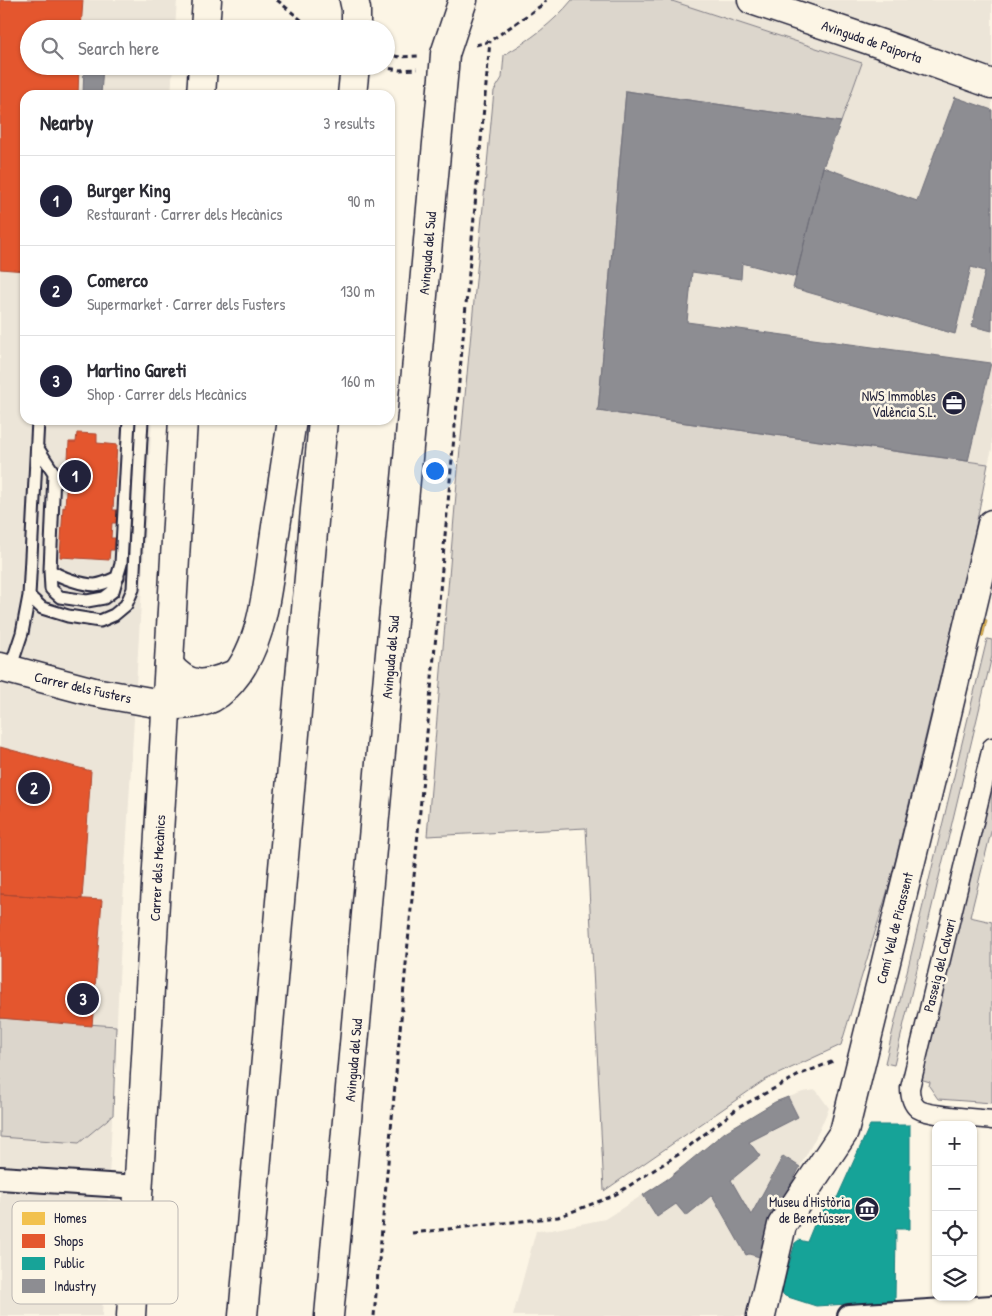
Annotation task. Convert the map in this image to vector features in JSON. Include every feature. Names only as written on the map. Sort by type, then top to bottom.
[{"type":"main road","points":[[206,20],[207,0]]},
{"type":"main road","points":[[354,0],[356,20]]},
{"type":"main road","name":"Avinguda del Sud","points":[[329,1316],[445,54],[463,0]]},
{"type":"main road","name":"Avinguda de Paiporta","points":[[752,0],[992,84]]},
{"type":"main road","points":[[201,90],[202,75]]},
{"type":"main road","points":[[353,90],[354,75]]},
{"type":"main road","name":"Carrer dels Mecànics","points":[[137,1201],[183,425]]},
{"type":"main road","name":"Carrer dels Fusters","points":[[5,668],[94,692],[167,705],[189,706],[205,702],[223,690],[248,656],[266,596],[291,425]]},
{"type":"main road","points":[[243,1316],[323,425]]},
{"type":"main road","name":"Camí Vell de Picassent","points":[[766,1315],[782,1226],[844,1132],[992,524]]},
{"type":"main road","points":[[169,665],[178,676],[189,682],[211,684],[236,673]]},
{"type":"street","name":"Passeig del Calvari","points":[[992,747],[910,1088],[911,1098],[918,1109],[932,1113],[992,1120]]},
{"type":"street","points":[[0,1178],[138,1187]]},
{"type":"street","points":[[850,1316],[992,1307]]},
{"type":"lane","points":[[5,668],[22,632],[29,596],[38,425]]},
{"type":"lane","points":[[37,447],[54,473],[51,589],[60,597],[87,601],[104,598],[113,591],[122,564],[129,425]]},
{"type":"lane","points":[[29,596],[42,608],[68,616],[100,621],[114,615],[126,605],[133,589],[142,425]]},
{"type":"lane","points":[[50,570],[57,576],[94,585],[118,577]]},
{"type":"path","points":[[278,0],[301,20]]},
{"type":"path","points":[[475,46],[490,40],[542,5],[546,0]]},
{"type":"path","points":[[374,1316],[490,40]]},
{"type":"path","points":[[395,56],[423,56]]},
{"type":"path","points":[[395,69],[423,69]]},
{"type":"path","points":[[412,1233],[558,1217],[613,1196],[679,1154],[738,1108],[801,1074],[864,1049]]},
{"type":"shaded area","points":[[0,0],[177,0],[176,20],[20,20],[20,75],[172,75],[171,90],[20,90],[20,425],[152,425],[123,901],[108,1201],[12,1201],[12,1304],[103,1304],[102,1316],[0,1316]]},
{"type":"shaded area","points":[[572,0],[669,0],[862,63],[841,122],[626,91],[598,411],[988,464],[972,546],[889,886],[841,1045],[765,1080],[604,1191],[586,828],[427,836],[459,459],[494,91],[502,78],[504,55],[541,30]]},
{"type":"shaded area","points":[[669,0],[992,0],[992,449],[988,464],[598,411],[626,91],[841,122],[862,63]]},
{"type":"shaded area","points":[[987,639],[992,640],[992,656],[894,1065],[885,1063]]},
{"type":"shaded area","points":[[992,779],[992,828],[970,917],[992,922],[992,1103],[938,1099],[929,1086],[930,1082],[920,1079]]},
{"type":"shaded area","points":[[0,1018],[116,1026],[113,1115],[79,1143],[0,1137]]},
{"type":"shaded area","points":[[816,1090],[829,1108],[819,1131],[779,1206],[747,1316],[513,1316],[536,1231],[551,1230],[605,1219],[669,1178],[725,1132],[775,1102],[803,1092]]},
{"type":"building: Homes","points":[[981,619],[987,620],[983,637],[977,636]]},
{"type":"building: Shops","points":[[0,0],[83,0],[82,20],[20,20],[20,75],[79,75],[78,90],[20,90],[20,271],[0,269]]},
{"type":"building: Shops","points":[[77,433],[97,434],[97,443],[117,445],[113,510],[117,510],[116,523],[112,523],[111,538],[115,538],[114,550],[110,550],[109,560],[60,557],[69,442],[76,442]]},
{"type":"building: Shops","points":[[0,747],[91,771],[82,899],[0,894]]},
{"type":"building: Shops","points":[[0,894],[102,900],[92,1026],[0,1018]]},
{"type":"building: Public","name":"Museu d'Història de Benetússer","points":[[870,1125],[910,1125],[910,1229],[896,1229],[895,1301],[816,1306],[785,1296],[782,1289],[795,1243],[799,1240],[807,1242],[816,1220],[833,1197],[837,1198]]},
{"type":"building: Industry","points":[[84,75],[102,75],[101,90],[83,90]]},
{"type":"building: Industry","points":[[626,91],[841,122],[823,167],[796,277],[742,263],[741,279],[692,272],[687,322],[991,363],[968,461],[598,411]]},
{"type":"building: Industry","points":[[955,97],[992,110],[992,331],[972,326],[985,271],[971,267],[955,334],[793,288],[823,167],[917,201]]},
{"type":"building: Industry","points":[[788,1097],[798,1117],[749,1142],[760,1156],[731,1180],[751,1215],[783,1156],[800,1167],[779,1206],[763,1258],[749,1254],[746,1255],[712,1195],[686,1216],[676,1204],[657,1217],[643,1195],[669,1178],[725,1132],[775,1102]]},
{"type":"place","name":"NWS Immobles València S.L.","points":[[954,403]]},
{"type":"place","name":"Burger King","points":[[75,476]]},
{"type":"place","name":"Comerco","points":[[34,788]]},
{"type":"place","name":"Martino Gareti","points":[[83,999]]},
{"type":"place","name":"Museu d'Història de Benetússer","points":[[867,1209]]}]
